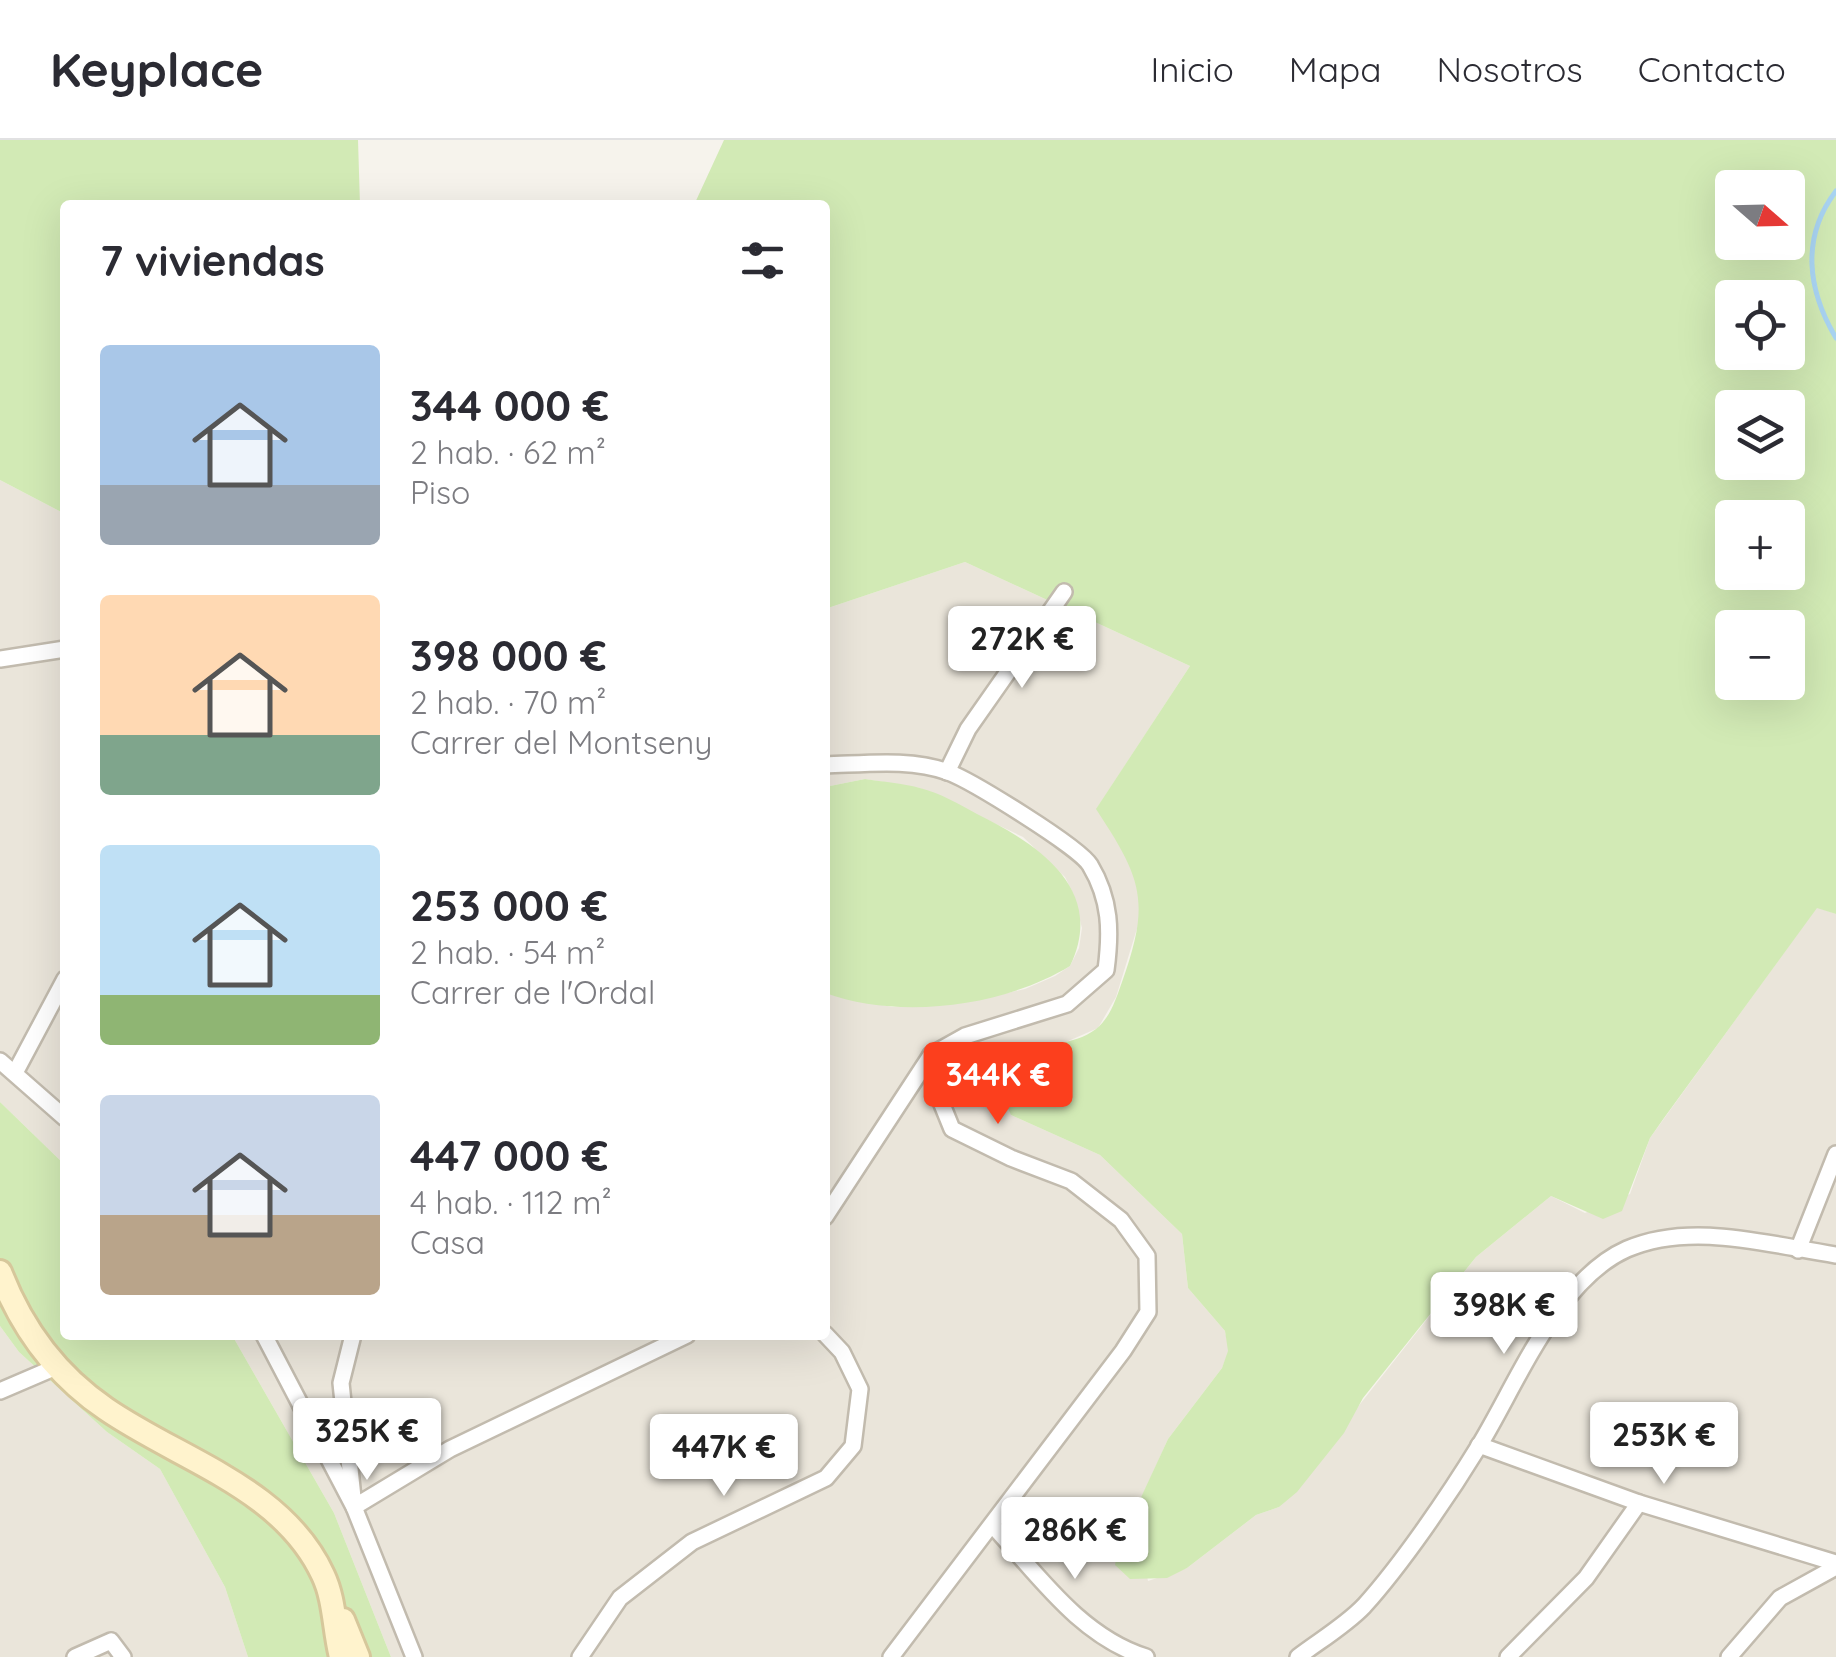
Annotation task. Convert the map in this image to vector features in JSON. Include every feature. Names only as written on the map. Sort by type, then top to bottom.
[{"type":"main road","points":[[0,1272],[32,1338],[56,1367],[117,1417],[268,1507],[312,1555],[358,1657]]},
{"type":"main road","points":[[330,1595],[341,1657]]},
{"type":"street","points":[[948,772],[968,728],[1064,592]]},
{"type":"street","points":[[0,659],[60,650]]},
{"type":"street","points":[[830,765],[897,764],[948,772],[1030,820],[1089,863],[1112,924],[1106,970],[1067,1004],[965,1036],[932,1055],[830,1209]]},
{"type":"street","points":[[16,1070],[60,988]]},
{"type":"street","points":[[890,1657],[994,1527],[1148,1312],[1147,1256],[1121,1220],[1071,1180],[1010,1158],[952,1129],[937,1092],[932,1055]]},
{"type":"street","points":[[0,1061],[16,1070],[60,1113]]},
{"type":"street","points":[[1798,1250],[1836,1154]]},
{"type":"street","points":[[1298,1657],[1363,1607],[1479,1446],[1539,1341],[1584,1278],[1625,1250],[1662,1239],[1719,1236],[1836,1255]]},
{"type":"street","points":[[580,1657],[620,1598],[692,1542],[826,1478],[853,1446],[860,1388],[842,1352],[830,1339]]},
{"type":"street","points":[[267,1340],[354,1507],[414,1657]]},
{"type":"street","points":[[351,1340],[341,1383],[354,1507]]},
{"type":"street","points":[[354,1507],[450,1449],[677,1340]]},
{"type":"street","points":[[0,1391],[56,1367]]},
{"type":"street","points":[[1479,1446],[1836,1565]]},
{"type":"street","points":[[1508,1657],[1586,1578],[1639,1502]]},
{"type":"street","points":[[994,1527],[1070,1611],[1126,1651],[1146,1657]]},
{"type":"street","points":[[1729,1657],[1780,1598],[1836,1565]]},
{"type":"street","points":[[76,1657],[111,1641],[122,1657]]},
{"type":"shaded area","points":[[0,480],[60,511],[60,1160],[0,1102]]},
{"type":"shaded area","points":[[965,562],[1190,666],[1097,808],[1131,863],[1140,901],[1139,922],[1116,997],[1098,1028],[1066,1042],[1011,1115],[1100,1155],[1182,1234],[1188,1288],[1225,1331],[1229,1351],[1222,1368],[1168,1439],[1135,1512],[1148,1581],[1187,1568],[1256,1515],[1279,1507],[1476,1257],[1551,1196],[1585,1213],[1630,1194],[1650,1138],[1817,907],[1836,914],[1836,1657],[391,1657],[334,1513],[235,1340],[830,1340],[830,994],[892,1007],[990,997],[1025,989],[1055,976],[1070,966],[1079,948],[1082,928],[1065,877],[1023,837],[920,788],[865,779],[830,786],[830,607]]},
{"type":"shaded area","points":[[0,1326],[19,1352],[107,1432],[160,1469],[225,1587],[248,1657],[0,1657]]},
{"type":"green space","points":[[0,140],[358,140],[360,200],[60,200],[60,511],[0,480]]},
{"type":"green space","points":[[724,140],[1836,140],[1836,914],[1817,908],[1664,1118],[1650,1138],[1622,1211],[1603,1219],[1551,1196],[1476,1257],[1363,1398],[1344,1433],[1297,1492],[1279,1507],[1256,1515],[1187,1568],[1167,1578],[1130,1579],[1115,1565],[1119,1545],[1168,1439],[1222,1368],[1228,1351],[1225,1331],[1188,1288],[1182,1234],[1100,1155],[1011,1115],[997,1083],[1014,1053],[1087,1035],[1101,1025],[1112,1008],[1131,954],[1139,910],[1124,854],[1096,809],[1190,666],[965,562],[830,607],[830,200],[696,200]]},
{"type":"green space","points":[[865,779],[927,790],[1000,826],[1043,855],[1073,892],[1080,914],[1079,939],[1070,966],[1014,991],[950,1005],[885,1006],[830,994],[830,786]]},
{"type":"green space","points":[[0,1102],[60,1160],[60,1340],[235,1340],[334,1513],[391,1657],[248,1657],[225,1587],[160,1469],[107,1432],[19,1352],[0,1326]]},
{"type":"waterway","points":[[1836,191],[1817,227],[1812,264],[1819,302],[1836,338]]}]
